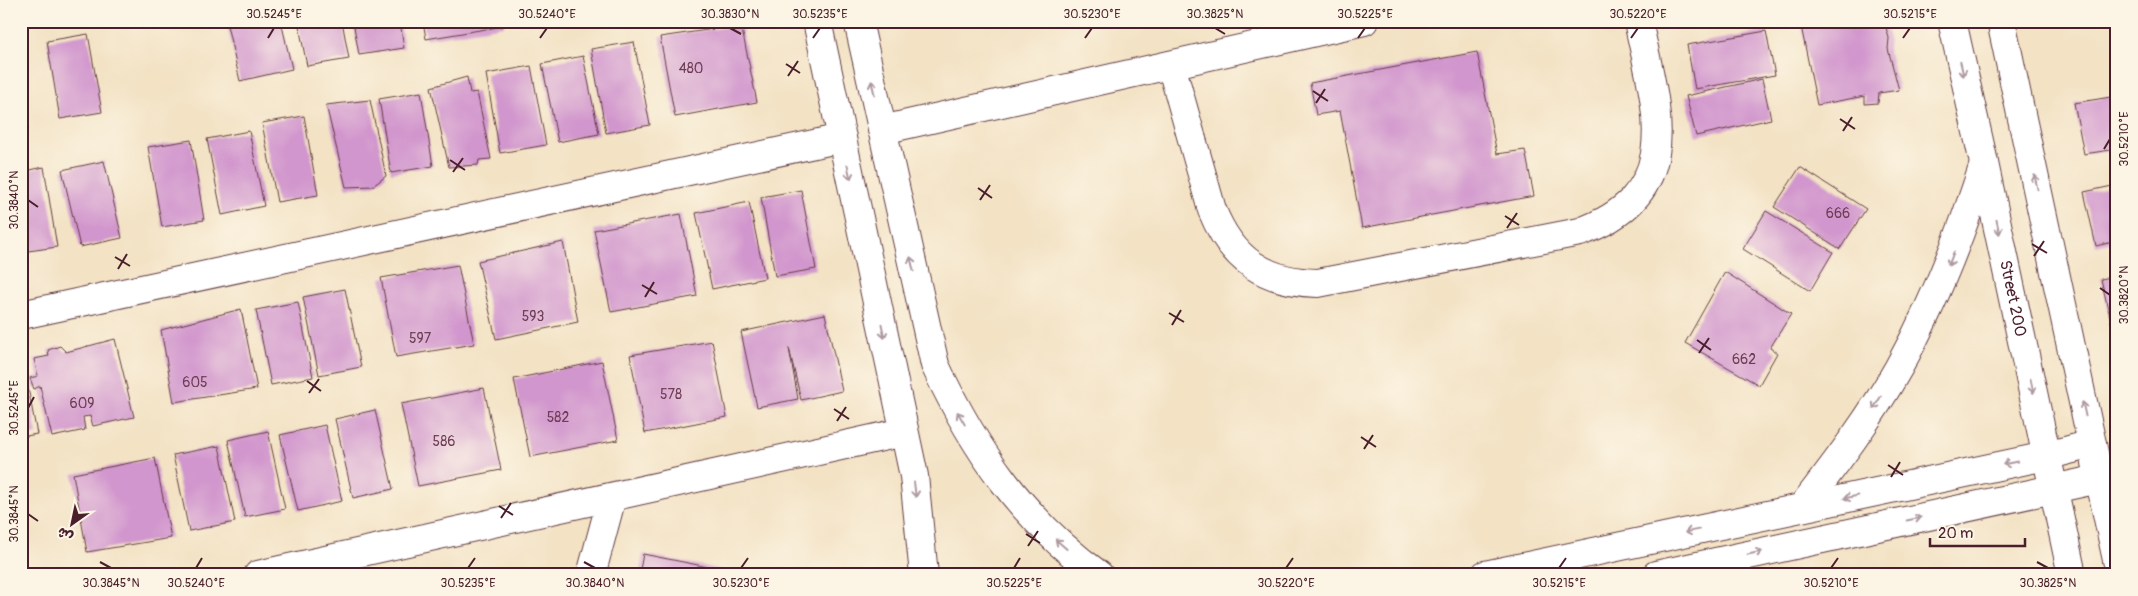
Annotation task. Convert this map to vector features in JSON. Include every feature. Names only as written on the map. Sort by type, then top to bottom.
[{"type":"street","points":[[817,21],[914,476],[924,575]]},
{"type":"street","points":[[858,21],[935,365],[953,405],[1000,479],[1028,512],[1058,541],[1099,575]]},
{"type":"street","points":[[882,130],[1364,21]]},
{"type":"street","points":[[1171,65],[1212,210],[1219,227],[1229,243],[1242,257],[1276,278],[1297,283],[1318,283],[1580,232],[1596,226],[1624,208],[1645,181],[1653,164],[1657,147],[1657,111],[1638,21]]},
{"type":"street","name":"Street 200","points":[[1952,21],[2072,575]]},
{"type":"street","points":[[2001,21],[2101,460],[2117,560]]},
{"type":"street","points":[[21,315],[842,138]]},
{"type":"street","points":[[1802,507],[1865,422],[1903,359],[1947,268],[1967,216],[1984,163]]},
{"type":"street","points":[[258,575],[326,567],[612,497],[904,432]]},
{"type":"street","points":[[1485,575],[2046,456],[2101,460]]},
{"type":"street","points":[[1656,575],[2054,489],[2101,460]]},
{"type":"street","points":[[591,575],[612,497]]},
{"type":"building","points":[[226,21],[281,21],[292,69],[240,81]]},
{"type":"building","points":[[298,21],[342,21],[349,59],[307,66]]},
{"type":"building","points":[[353,21],[400,21],[404,48],[359,55]]},
{"type":"building","points":[[423,21],[503,21],[504,26],[426,39]]},
{"type":"building","points":[[1818,21],[1884,21],[1889,38],[1888,49],[1899,90],[1879,93],[1878,103],[1865,104],[1865,96],[1817,105],[1801,26]]},
{"type":"building","points":[[741,25],[757,102],[675,117],[660,37]]},
{"type":"building","points":[[1766,31],[1775,75],[1695,89],[1687,45]]},
{"type":"building","points":[[88,34],[102,112],[60,119],[47,41]]},
{"type":"building","points":[[634,42],[650,125],[606,133],[591,49]]},
{"type":"building","points":[[1477,52],[1497,154],[1525,150],[1534,196],[1362,228],[1340,111],[1316,115],[1310,83]]},
{"type":"building","points":[[583,56],[599,134],[558,142],[542,64]]},
{"type":"building","points":[[531,66],[546,145],[500,153],[486,74]]},
{"type":"building","points":[[467,77],[470,93],[477,92],[491,159],[479,160],[478,165],[449,167],[431,87]]},
{"type":"building","points":[[1762,79],[1771,119],[1696,136],[1686,96]]},
{"type":"building","points":[[421,92],[433,166],[391,173],[379,99]]},
{"type":"building","points":[[2117,96],[2117,149],[2084,154],[2074,103]]},
{"type":"building","points":[[370,100],[386,176],[373,186],[346,187],[326,105]]},
{"type":"building","points":[[21,103],[28,130],[21,131]]},
{"type":"building","points":[[304,116],[318,195],[277,202],[262,123]]},
{"type":"building","points":[[249,131],[264,206],[222,215],[207,139]]},
{"type":"building","points":[[191,140],[204,220],[162,227],[148,147]]},
{"type":"building","points":[[104,161],[122,238],[80,247],[62,170]]},
{"type":"building","points":[[44,167],[57,247],[21,252],[21,172]]},
{"type":"building","points":[[1800,167],[1866,209],[1840,249],[1774,207]]},
{"type":"building","points":[[2117,185],[2117,241],[2096,246],[2084,192]]},
{"type":"building","points":[[801,190],[816,269],[775,276],[761,197]]},
{"type":"building","points":[[749,202],[765,278],[712,289],[696,213]]},
{"type":"building","points":[[1766,211],[1833,252],[1810,291],[1743,249]]},
{"type":"building","points":[[681,214],[697,296],[611,312],[594,230]]},
{"type":"building","points":[[563,242],[578,322],[496,339],[478,261]]},
{"type":"building","points":[[458,265],[474,344],[396,357],[381,278]]},
{"type":"building","points":[[1725,272],[1791,314],[1770,348],[1777,353],[1759,385],[1685,343]]},
{"type":"building","points":[[2117,276],[2117,343],[2116,343],[2101,279]]},
{"type":"building","points":[[345,289],[361,367],[319,375],[303,297]]},
{"type":"building","points":[[298,302],[313,377],[271,385],[256,310]]},
{"type":"building","points":[[241,309],[257,389],[174,402],[161,330]]},
{"type":"building","points":[[825,314],[842,391],[801,400],[789,348],[798,399],[757,407],[741,332]]},
{"type":"building","points":[[115,339],[134,417],[93,426],[90,416],[83,417],[85,430],[52,437],[40,386],[34,389],[30,378],[38,376],[34,359],[49,356],[48,350],[60,346],[66,352]]},
{"type":"building","points":[[712,341],[727,417],[645,433],[630,355]]},
{"type":"building","points":[[21,352],[37,434],[21,437]]},
{"type":"building","points":[[602,361],[618,440],[530,457],[514,379]]},
{"type":"building","points":[[484,388],[501,470],[418,486],[401,404]]},
{"type":"building","points":[[375,410],[393,489],[353,498],[335,419]]},
{"type":"building","points":[[325,425],[342,501],[298,511],[280,435]]},
{"type":"building","points":[[268,431],[285,509],[245,517],[228,440]]},
{"type":"building","points":[[219,446],[235,522],[189,531],[173,455]]},
{"type":"building","points":[[155,458],[171,538],[87,552],[73,474]]},
{"type":"building","points":[[643,554],[723,570],[722,575],[639,575]]}]
